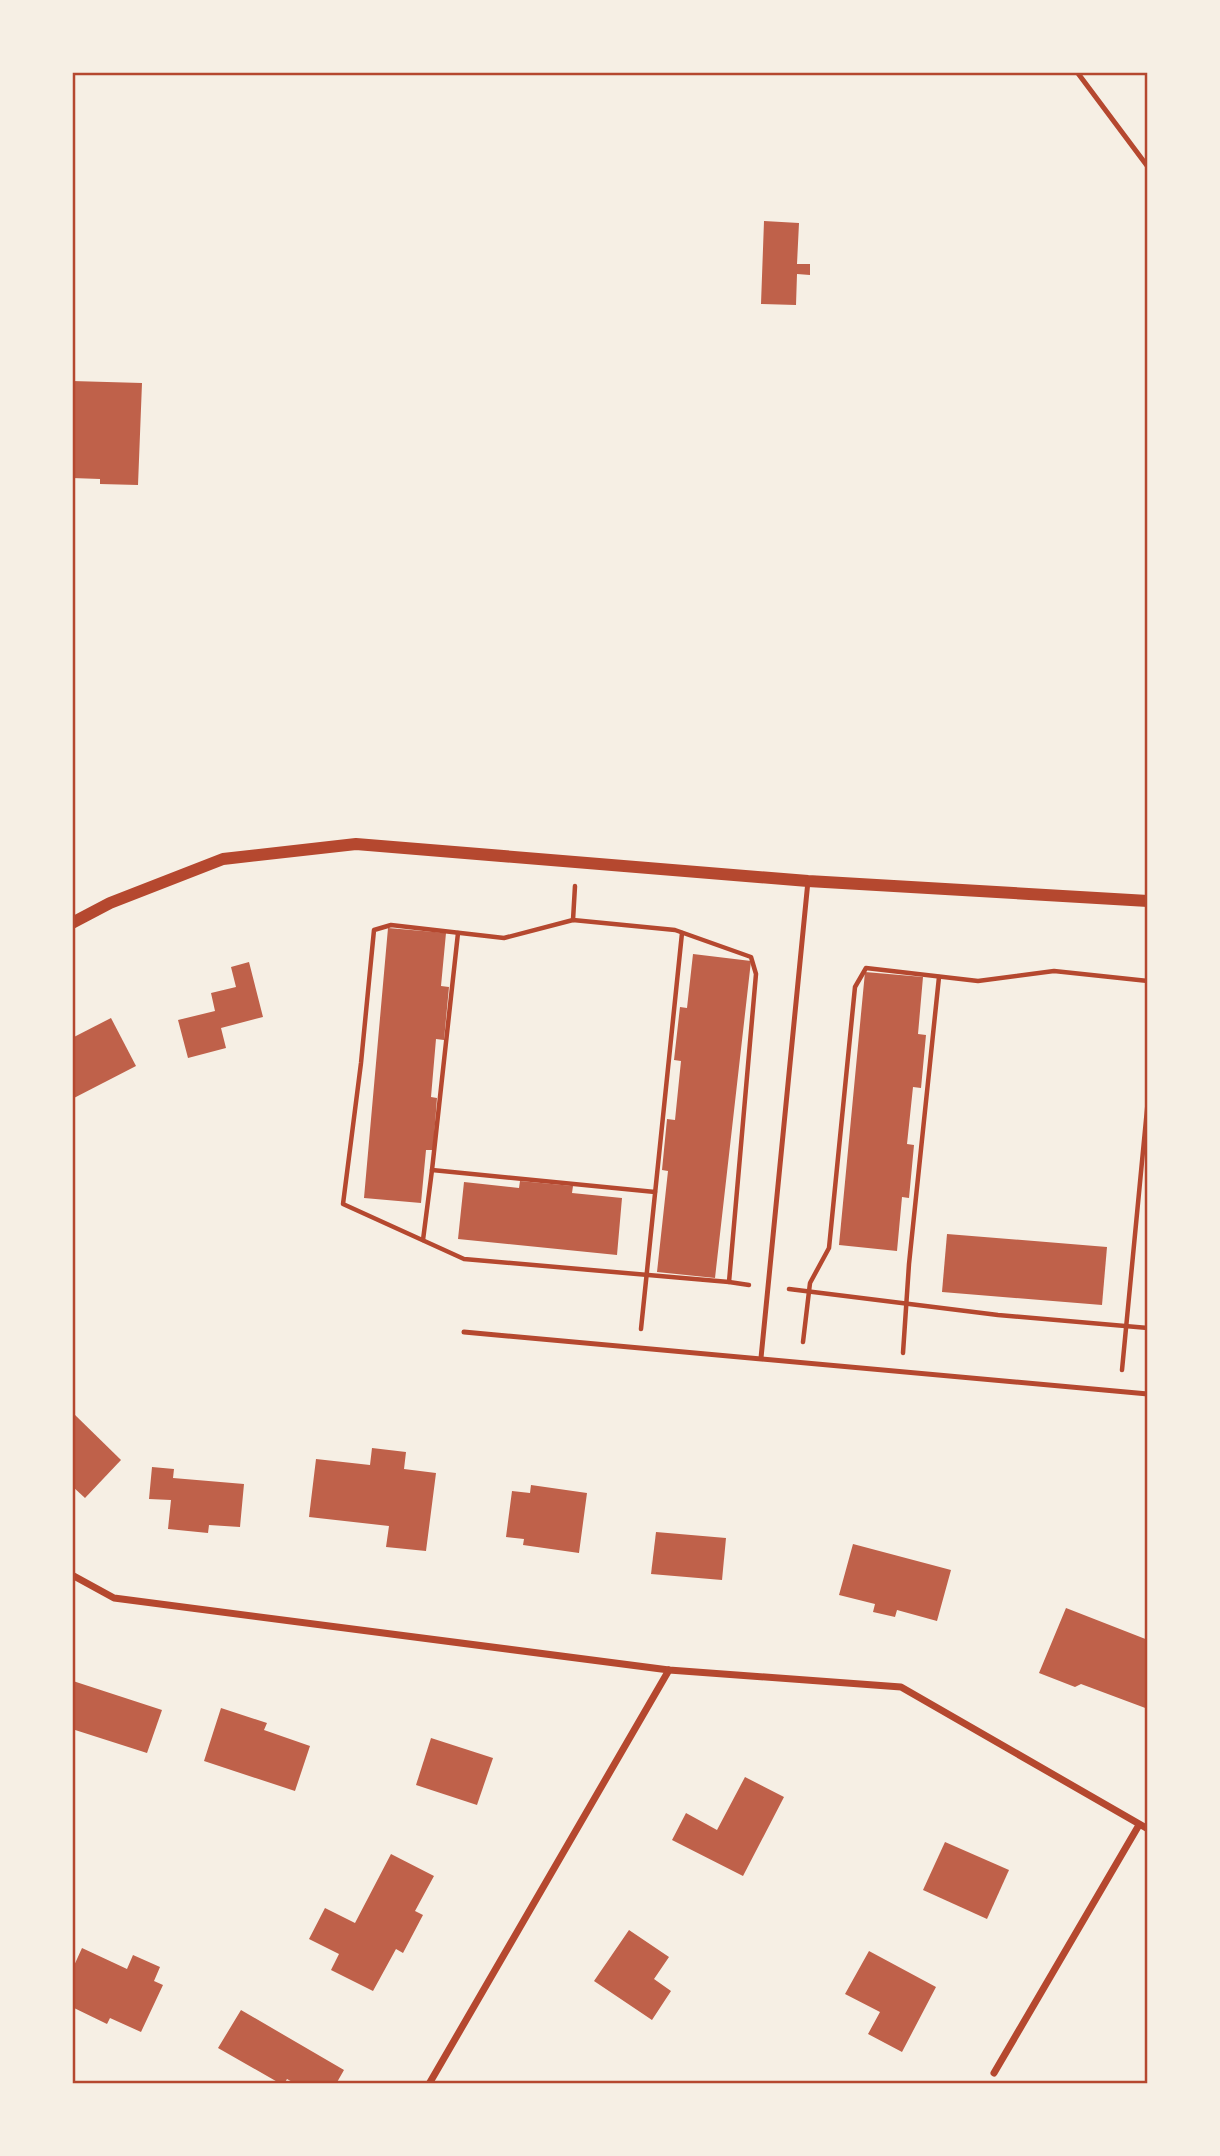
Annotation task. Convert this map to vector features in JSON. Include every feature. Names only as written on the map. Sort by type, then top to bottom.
[{"type":"street","points":[[72,923],[110,903],[223,859],[356,844],[808,881],[1148,901]]},
{"type":"street","points":[[72,1575],[114,1598],[669,1670],[901,1687],[1148,1829]]},
{"type":"street","points":[[429,2084],[669,1670]]},
{"type":"street","points":[[994,2073],[1139,1825]]},
{"type":"lane","points":[[1077,72],[1148,167]]},
{"type":"lane","points":[[761,1358],[808,881]]},
{"type":"lane","points":[[464,1332],[1148,1394]]},
{"type":"path","points":[[573,920],[576,862]]},
{"type":"path","points":[[729,1282],[756,974],[751,957],[675,930],[573,920],[504,938],[391,925],[374,930],[343,1204],[464,1259],[729,1282],[998,1315],[1148,1328]]},
{"type":"path","points":[[423,1240],[458,933]]},
{"type":"path","points":[[639,1348],[682,933]]},
{"type":"path","points":[[801,1361],[810,1283],[829,1248],[855,987],[866,968],[978,981],[1054,971],[1148,981]]},
{"type":"path","points":[[902,1371],[906,1303],[939,977]]},
{"type":"path","points":[[1120,1391],[1148,1099]]},
{"type":"path","points":[[432,1171],[655,1192]]},
{"type":"building","points":[[764,221],[799,223],[797,264],[810,264],[810,275],[797,274],[796,305],[761,304]]},
{"type":"building","points":[[72,381],[142,383],[138,485],[100,484],[100,479],[72,478]]},
{"type":"building","points":[[388,928],[446,933],[441,986],[449,987],[444,1040],[436,1039],[431,1097],[437,1098],[433,1150],[426,1150],[421,1203],[364,1198]]},
{"type":"building","points":[[693,954],[751,961],[715,1278],[657,1272],[668,1171],[662,1170],[667,1119],[675,1120],[681,1061],[674,1060],[680,1007],[687,1008]]},
{"type":"building","points":[[249,962],[263,1017],[221,1028],[226,1048],[188,1058],[178,1020],[215,1011],[211,993],[236,987],[231,967]]},
{"type":"building","points":[[865,972],[923,977],[918,1034],[926,1035],[921,1088],[913,1087],[907,1144],[914,1145],[909,1198],[902,1197],[897,1251],[839,1245]]},
{"type":"building","points":[[111,1018],[136,1066],[72,1099],[72,1038]]},
{"type":"building","points":[[520,1181],[573,1186],[572,1193],[622,1198],[617,1255],[458,1239],[464,1182],[519,1188]]},
{"type":"building","points":[[947,1234],[1107,1247],[1102,1305],[942,1292]]},
{"type":"building","points":[[72,1412],[121,1460],[85,1498],[72,1486]]},
{"type":"building","points":[[372,1448],[406,1452],[404,1469],[436,1473],[426,1551],[386,1547],[389,1526],[309,1517],[316,1459],[370,1465]]},
{"type":"building","points":[[152,1467],[174,1469],[173,1478],[244,1484],[240,1527],[209,1525],[208,1533],[168,1529],[171,1500],[149,1499]]},
{"type":"building","points":[[531,1485],[587,1493],[579,1553],[523,1545],[524,1539],[506,1537],[512,1491],[530,1493]]},
{"type":"building","points":[[656,1532],[726,1538],[722,1580],[651,1574]]},
{"type":"building","points":[[853,1544],[951,1570],[937,1621],[897,1610],[895,1617],[873,1612],[875,1604],[839,1595]]},
{"type":"building","points":[[1066,1608],[1148,1640],[1148,1709],[1081,1684],[1075,1687],[1039,1673]]},
{"type":"building","points":[[73,1681],[162,1710],[147,1753],[72,1729]]},
{"type":"building","points":[[221,1708],[267,1723],[264,1730],[310,1746],[295,1791],[204,1761]]},
{"type":"building","points":[[431,1738],[493,1758],[477,1805],[416,1785]]},
{"type":"building","points":[[745,1777],[784,1797],[743,1876],[672,1840],[686,1813],[717,1830]]},
{"type":"building","points":[[945,1842],[1009,1870],[987,1919],[923,1890]]},
{"type":"building","points":[[391,1854],[434,1876],[415,1911],[423,1915],[403,1953],[396,1949],[373,1991],[331,1970],[339,1954],[309,1939],[325,1908],[355,1923]]},
{"type":"building","points":[[629,1930],[669,1957],[654,1979],[671,1991],[652,2020],[594,1981]]},
{"type":"building","points":[[82,1948],[127,1969],[133,1955],[160,1967],[154,1981],[163,1985],[141,2032],[110,2018],[107,2024],[72,2007],[72,1970]]},
{"type":"building","points":[[869,1951],[936,1987],[902,2052],[868,2034],[880,2012],[845,1994]]},
{"type":"building","points":[[241,2010],[344,2070],[336,2084],[296,2084],[287,2079],[281,2084],[218,2048]]}]
